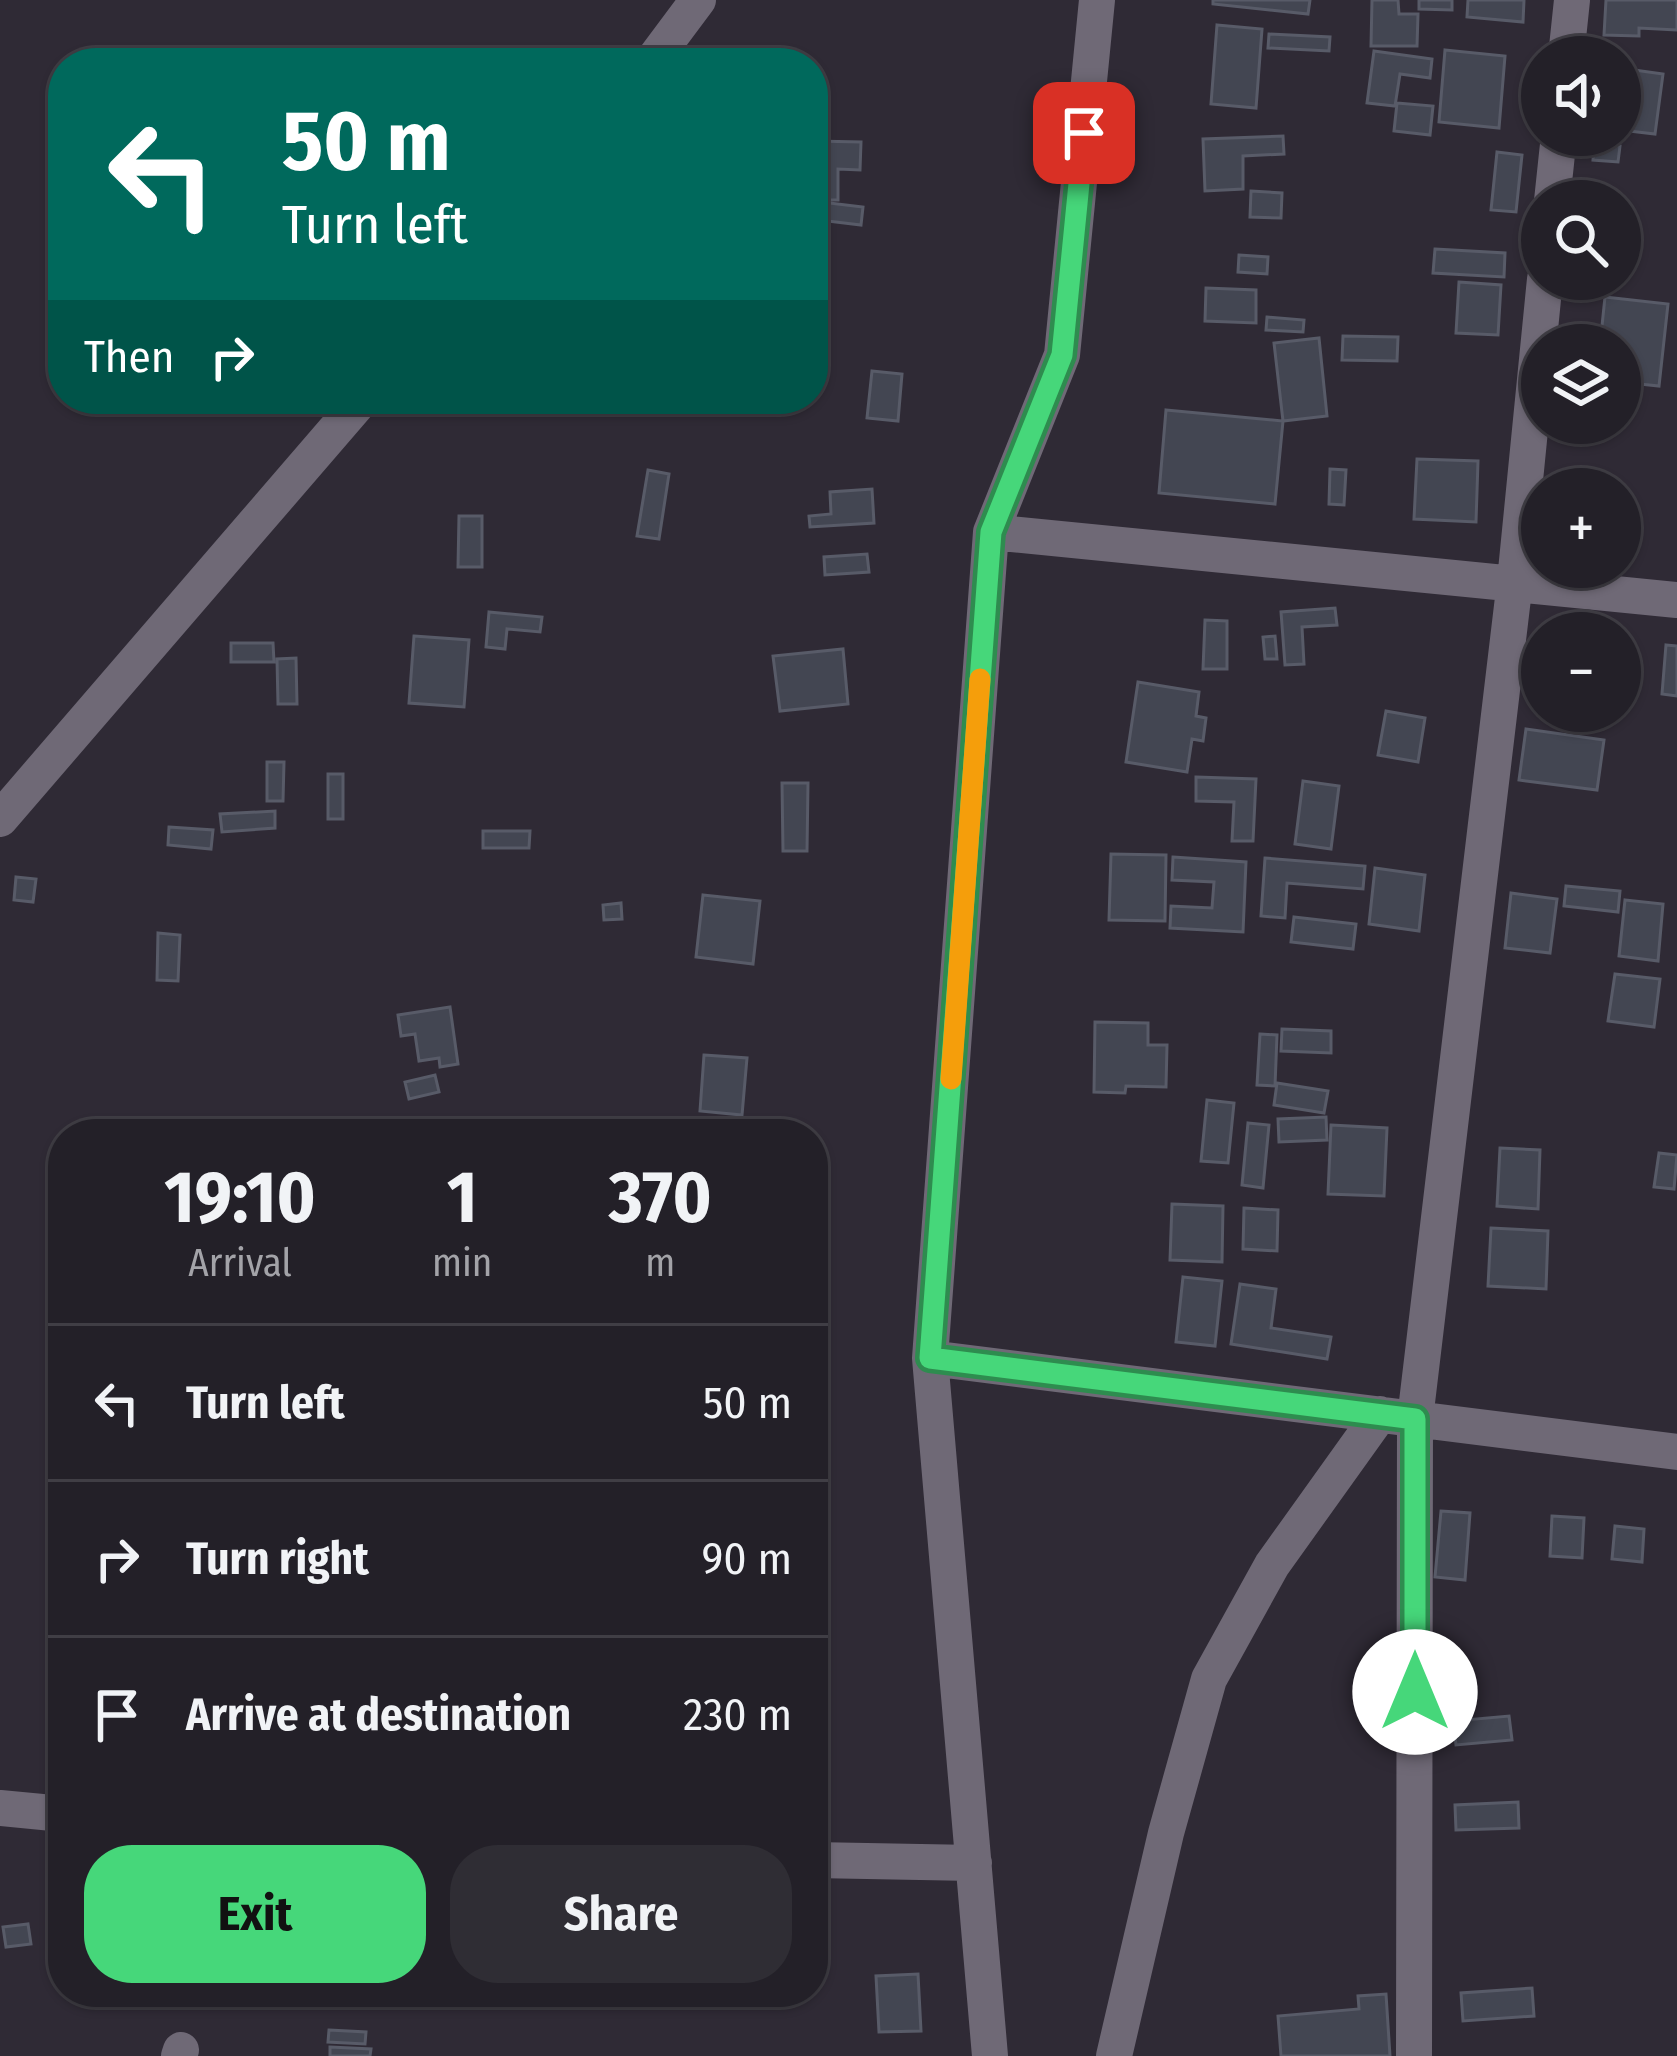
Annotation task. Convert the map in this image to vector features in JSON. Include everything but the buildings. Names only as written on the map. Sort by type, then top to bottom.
[{"type":"street","points":[[664,48],[698,0]]},
{"type":"street","points":[[990,2056],[930,1358],[991,532],[1062,355],[1097,0]]},
{"type":"street","points":[[1568,36],[1572,0]]},
{"type":"street","points":[[1414,2056],[1398,1416],[1516,581],[1543,300]]},
{"type":"street","points":[[0,819],[349,414]]},
{"type":"street","points":[[991,532],[1677,600]]},
{"type":"street","points":[[930,1358],[1677,1452]]},
{"type":"street","points":[[1114,2056],[1166,1833],[1209,1679],[1272,1565],[1398,1416]]},
{"type":"street","points":[[0,1808],[48,1813]]},
{"type":"street","points":[[828,1860],[974,1863]]},
{"type":"slow traffic","points":[[951,1079],[980,679]]},
{"type":"route","points":[[1084,133],[1062,355],[991,532],[930,1358],[1415,1419],[1415,1692]]}]
